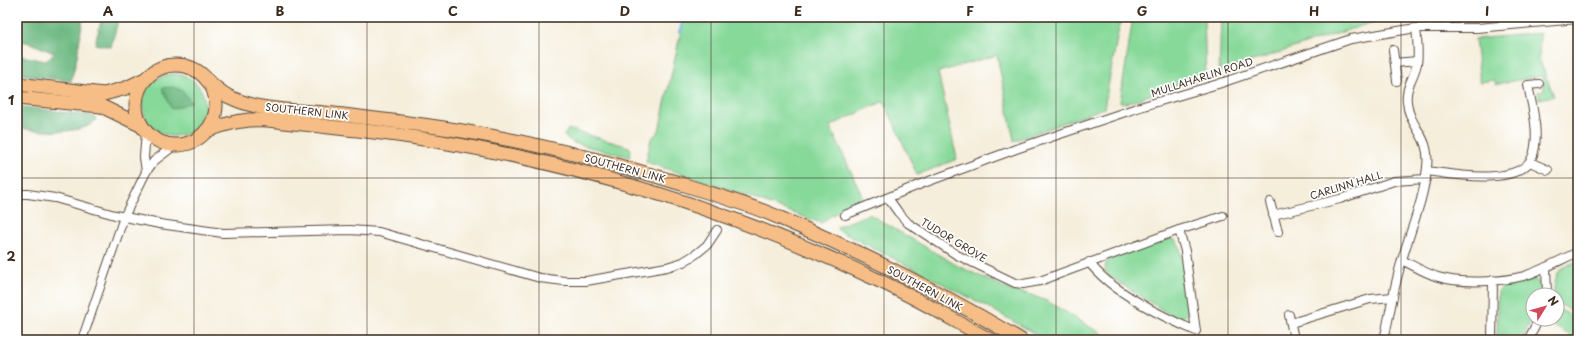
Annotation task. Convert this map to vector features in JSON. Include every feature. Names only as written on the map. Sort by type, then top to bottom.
[{"type":"main road","points":[[17,84],[104,94],[126,88],[147,78],[164,67],[177,65],[190,68],[206,79],[212,88],[216,99],[216,110],[206,131],[192,142],[175,145],[154,139],[144,129],[101,106],[17,98]]},
{"type":"main road","points":[[144,129],[136,110],[136,101],[142,85],[147,78]]},
{"type":"main road","name":"SOUTHERN LINK","points":[[206,79],[223,94],[244,103],[270,108],[326,113],[440,127],[509,140],[632,169],[718,196],[779,217],[846,248],[932,291],[1021,340]]},
{"type":"main road","name":"SOUTHERN LINK","points":[[206,131],[243,120],[270,121],[390,134],[463,145],[569,168],[634,186],[710,211],[801,245],[884,283],[990,340]]},
{"type":"street","points":[[1445,28],[1448,17]]},
{"type":"street","name":"MULLAHARLIN ROAD","points":[[845,215],[1016,149],[1140,107],[1218,84],[1351,39],[1416,28],[1547,23],[1578,19]]},
{"type":"street","points":[[1384,340],[1402,260],[1416,221],[1426,175],[1428,158],[1425,143],[1412,121],[1406,100],[1407,90],[1417,61],[1416,28]]},
{"type":"street","points":[[1393,50],[1397,81]]},
{"type":"street","points":[[1395,63],[1417,61]]},
{"type":"street","points":[[1539,84],[1528,85],[1535,138],[1533,156],[1530,162],[1548,170]]},
{"type":"street","points":[[144,129],[144,157],[146,172]]},
{"type":"street","points":[[82,340],[124,217],[146,172],[154,161],[175,145]]},
{"type":"street","name":"CARLINN HALL","points":[[1273,216],[1340,199],[1394,181],[1426,175],[1486,178],[1512,173],[1530,162]]},
{"type":"street","points":[[17,194],[54,198],[124,217],[223,233],[350,230],[380,232],[540,278],[564,281],[586,281],[667,267],[683,262],[706,245],[718,230]]},
{"type":"street","name":"TUDOR GROVE","points":[[888,198],[908,223],[957,255],[1014,284],[1040,281],[1088,262],[1223,216]]},
{"type":"street","points":[[1270,202],[1278,232]]},
{"type":"street","points":[[1179,230],[1185,256],[1197,340]]},
{"type":"street","points":[[1402,260],[1439,277],[1466,281],[1493,280],[1522,276],[1578,252]]},
{"type":"street","points":[[1088,262],[1095,272],[1137,301],[1174,322],[1196,331]]},
{"type":"street","points":[[1546,267],[1547,287]]},
{"type":"street","points":[[1492,340],[1493,280]]},
{"type":"street","points":[[1294,339],[1290,319],[1370,298],[1393,297]]},
{"type":"street","points":[[1528,340],[1535,327]]},
{"type":"green space","points":[[17,17],[83,17],[77,57],[71,81],[17,74],[17,55],[46,61],[54,53],[30,43],[17,40]]},
{"type":"green space","points":[[102,17],[119,17],[111,47],[95,44]]},
{"type":"green space","points":[[684,17],[1121,17],[1104,108],[1014,141],[997,55],[938,72],[957,159],[917,175],[884,101],[830,126],[864,200],[832,215],[821,223],[716,185],[646,162],[651,139],[659,131]]},
{"type":"green space","points":[[1133,17],[1204,17],[1206,75],[1127,103],[1120,102]]},
{"type":"green space","points":[[1221,17],[1382,17],[1382,19],[1219,72]]},
{"type":"green space","points":[[1540,33],[1539,59],[1554,96],[1539,99],[1538,92],[1544,91],[1542,76],[1496,84],[1495,80],[1480,82],[1475,39]]},
{"type":"green space","points":[[174,74],[186,76],[196,83],[203,93],[205,105],[203,117],[196,127],[186,134],[174,136],[162,134],[152,127],[145,117],[143,105],[145,93],[152,83],[162,76]]},
{"type":"green space","points":[[173,87],[183,91],[191,102],[172,109],[162,88]]},
{"type":"green space","points":[[17,106],[94,116],[96,120],[90,125],[81,129],[70,131],[25,129],[17,127]]},
{"type":"green space","points":[[568,129],[629,147],[631,150],[630,157],[574,143],[564,136]]},
{"type":"green space","points":[[869,214],[958,266],[1010,290],[1028,294],[1047,301],[1112,340],[1046,340],[986,306],[838,230],[837,227]]},
{"type":"green space","points":[[1171,238],[1176,241],[1180,247],[1189,308],[1188,313],[1183,317],[1175,318],[1109,276],[1105,269],[1106,263],[1111,258]]},
{"type":"green space","points":[[1578,261],[1578,321],[1571,310],[1565,307],[1565,287],[1554,287],[1558,272]]},
{"type":"green space","points":[[1534,279],[1542,287],[1525,287],[1525,327],[1528,327],[1522,340],[1497,340],[1498,291],[1505,285]]},
{"type":"green space","points":[[1565,312],[1570,315],[1577,332],[1576,339],[1555,327],[1565,327]]},
{"type":"waterway","points":[[680,32],[684,17]]}]
